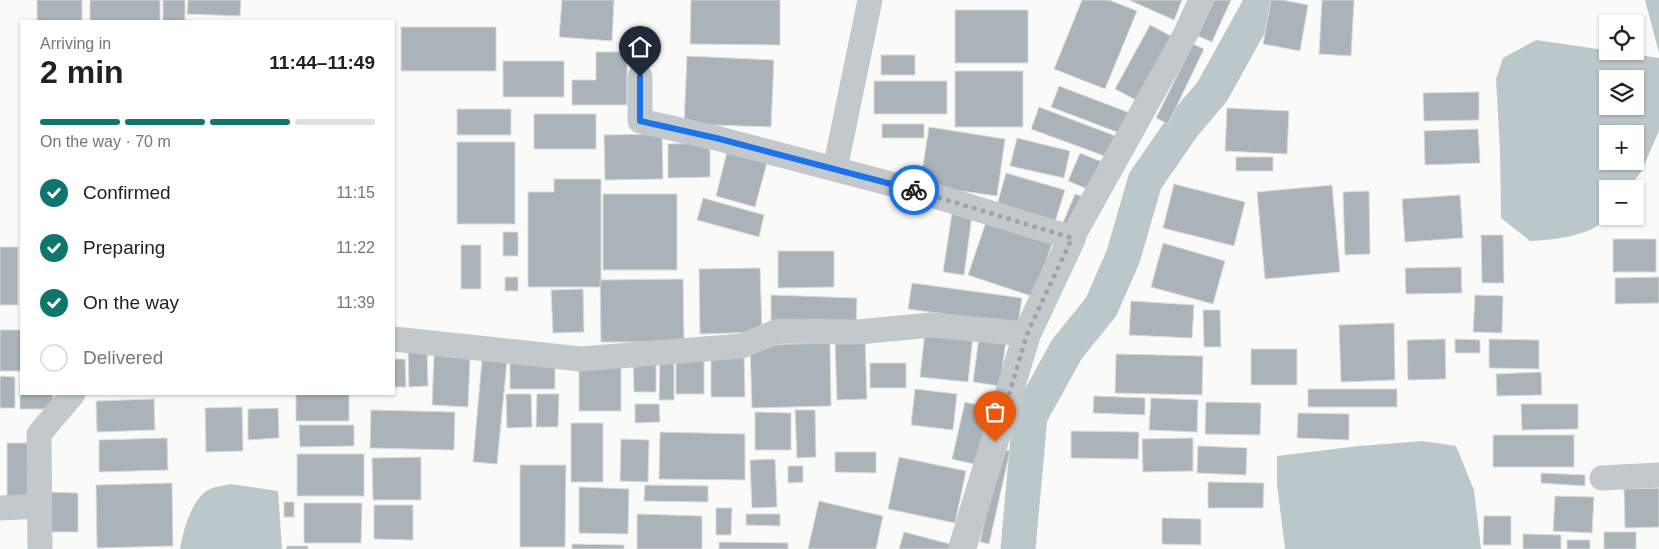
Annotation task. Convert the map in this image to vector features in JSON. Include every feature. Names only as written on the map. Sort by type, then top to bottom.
[{"type":"street","points":[[835,169],[870,0]]},
{"type":"street","points":[[962,549],[1027,334],[1072,238],[1186,33],[1201,0]]},
{"type":"street","points":[[640,77],[640,121],[716,138],[922,192],[1072,238]]},
{"type":"street","points":[[395,339],[581,359],[742,346],[778,331],[858,332],[930,325],[1027,334]]},
{"type":"street","points":[[40,549],[39,434],[72,395]]},
{"type":"street","points":[[1602,478],[1659,475]]},
{"type":"street","points":[[0,508],[40,506]]},
{"type":"shaded area","points":[[1645,0],[1659,0],[1659,53]]},
{"type":"shaded area","points":[[1536,40],[1599,49],[1599,60],[1644,60],[1644,56],[1659,58],[1659,131],[1644,165],[1644,125],[1599,125],[1599,170],[1642,170],[1635,180],[1599,180],[1599,224],[1596,227],[1586,232],[1562,238],[1530,241],[1501,218],[1496,79],[1503,58]]},
{"type":"shaded area","points":[[1422,441],[1456,446],[1474,490],[1481,549],[1285,549],[1277,484],[1277,456],[1359,446]]},
{"type":"shaded area","points":[[230,484],[278,491],[282,549],[180,549],[189,515],[198,499],[210,489]]},
{"type":"building","points":[[37,0],[82,0],[82,20],[37,20]]},
{"type":"building","points":[[90,0],[160,0],[160,20],[90,20]]},
{"type":"building","points":[[163,0],[185,0],[185,20],[163,20]]},
{"type":"building","points":[[188,0],[241,0],[240,16],[187,14]]},
{"type":"building","points":[[562,0],[614,0],[612,41],[559,37]]},
{"type":"building","points":[[691,0],[780,0],[780,45],[690,44]]},
{"type":"building","points":[[1082,0],[1109,0],[1137,11],[1105,89],[1054,69]]},
{"type":"building","points":[[1129,0],[1182,0],[1174,20]]},
{"type":"building","points":[[1214,0],[1231,0],[1212,42],[1198,36]]},
{"type":"building","points":[[1271,0],[1308,5],[1300,51],[1263,44]]},
{"type":"building","points":[[1322,0],[1354,0],[1351,56],[1319,54]]},
{"type":"building","points":[[955,10],[1028,10],[1028,63],[955,63]]},
{"type":"building","points":[[1150,25],[1173,37],[1138,101],[1115,89]]},
{"type":"building","points":[[401,27],[496,27],[496,71],[401,71]]},
{"type":"building","points":[[1193,44],[1204,49],[1168,124],[1156,118]]},
{"type":"building","points":[[596,52],[627,52],[627,105],[572,105],[572,80],[596,80]]},
{"type":"building","points":[[881,55],[915,55],[915,75],[881,75]]},
{"type":"building","points":[[687,56],[774,60],[771,127],[684,124]]},
{"type":"building","points":[[503,61],[564,61],[564,97],[503,97]]},
{"type":"building","points":[[955,71],[1023,71],[1023,127],[955,127]]},
{"type":"building","points":[[874,81],[947,81],[947,114],[874,114]]},
{"type":"building","points":[[1059,86],[1130,113],[1122,134],[1051,107]]},
{"type":"building","points":[[1479,92],[1479,120],[1424,121],[1423,93]]},
{"type":"building","points":[[1039,107],[1118,137],[1110,158],[1031,129]]},
{"type":"building","points":[[1227,108],[1289,111],[1287,154],[1225,151]]},
{"type":"building","points":[[457,109],[511,109],[511,135],[457,135]]},
{"type":"building","points":[[534,114],[596,114],[596,149],[534,149]]},
{"type":"building","points":[[882,124],[924,124],[924,138],[882,138]]},
{"type":"building","points":[[929,127],[1005,139],[997,196],[920,185]]},
{"type":"building","points":[[1478,129],[1480,163],[1425,165],[1424,131]]},
{"type":"building","points":[[662,134],[663,179],[605,180],[604,135]]},
{"type":"building","points":[[1017,138],[1070,151],[1064,178],[1010,166]]},
{"type":"building","points":[[457,142],[515,142],[515,224],[457,224]]},
{"type":"building","points":[[710,143],[710,177],[668,178],[668,144]]},
{"type":"building","points":[[728,148],[768,159],[755,207],[716,196]]},
{"type":"building","points":[[1080,153],[1107,164],[1095,192],[1068,181]]},
{"type":"building","points":[[1236,157],[1273,157],[1273,171],[1236,171]]},
{"type":"building","points":[[1006,173],[1065,190],[1055,222],[997,205]]},
{"type":"building","points":[[554,179],[601,179],[601,287],[528,287],[528,192],[554,192]]},
{"type":"building","points":[[1174,184],[1245,202],[1234,246],[1163,228]]},
{"type":"building","points":[[1332,185],[1340,272],[1265,279],[1257,192]]},
{"type":"building","points":[[1369,191],[1370,254],[1345,255],[1343,192]]},
{"type":"building","points":[[603,194],[677,194],[677,270],[603,270]]},
{"type":"building","points":[[1075,194],[1086,198],[1074,229],[1062,225]]},
{"type":"building","points":[[1460,195],[1463,238],[1405,242],[1402,199]]},
{"type":"building","points":[[703,198],[764,215],[759,237],[697,220]]},
{"type":"building","points":[[952,213],[972,216],[964,275],[943,272]]},
{"type":"building","points":[[987,219],[1053,241],[1034,297],[968,275]]},
{"type":"building","points":[[503,232],[518,232],[518,256],[503,256]]},
{"type":"building","points":[[1481,235],[1503,235],[1504,283],[1482,283]]},
{"type":"building","points":[[1613,239],[1656,239],[1656,272],[1613,272]]},
{"type":"building","points":[[1163,243],[1225,261],[1213,304],[1151,287]]},
{"type":"building","points":[[461,245],[481,245],[481,289],[461,289]]},
{"type":"building","points":[[0,247],[18,247],[18,305],[0,305]]},
{"type":"building","points":[[778,251],[834,251],[834,287],[778,288]]},
{"type":"building","points":[[1461,267],[1462,293],[1406,294],[1405,268]]},
{"type":"building","points":[[760,268],[762,332],[700,334],[699,269]]},
{"type":"building","points":[[505,277],[518,277],[518,291],[505,291]]},
{"type":"building","points":[[1659,277],[1659,303],[1615,304],[1615,278]]},
{"type":"building","points":[[683,279],[684,342],[601,342],[600,280]]},
{"type":"building","points":[[912,283],[1022,298],[1018,324],[908,309]]},
{"type":"building","points":[[583,289],[584,332],[553,333],[551,290]]},
{"type":"building","points":[[771,295],[857,298],[856,325],[771,323]]},
{"type":"building","points":[[1475,295],[1503,296],[1502,333],[1473,332]]},
{"type":"building","points":[[1131,301],[1194,305],[1192,338],[1129,335]]},
{"type":"building","points":[[1203,310],[1220,310],[1221,347],[1204,347]]},
{"type":"building","points":[[1394,323],[1395,380],[1341,382],[1339,325]]},
{"type":"building","points":[[0,330],[20,330],[20,371],[0,371]]},
{"type":"building","points":[[925,331],[973,336],[968,382],[920,377]]},
{"type":"building","points":[[979,337],[1006,340],[1000,386],[973,382]]},
{"type":"building","points":[[865,339],[867,399],[837,400],[835,340]]},
{"type":"building","points":[[1445,339],[1446,379],[1408,380],[1407,340]]},
{"type":"building","points":[[1455,339],[1480,340],[1480,353],[1455,353]]},
{"type":"building","points":[[1489,339],[1539,340],[1539,369],[1489,368]]},
{"type":"building","points":[[830,343],[831,406],[752,408],[750,345]]},
{"type":"building","points":[[427,347],[428,386],[409,387],[408,348]]},
{"type":"building","points":[[1251,349],[1297,349],[1297,385],[1251,385]]},
{"type":"building","points":[[711,353],[744,353],[745,397],[711,397]]},
{"type":"building","points":[[676,354],[704,354],[704,394],[676,394]]},
{"type":"building","points":[[1116,354],[1203,356],[1202,395],[1115,393]]},
{"type":"building","points":[[434,355],[470,357],[468,407],[432,405]]},
{"type":"building","points":[[660,356],[674,357],[674,400],[659,400]]},
{"type":"building","points":[[395,359],[405,359],[406,387],[395,387]]},
{"type":"building","points":[[482,359],[507,361],[497,464],[473,462]]},
{"type":"building","points":[[633,360],[656,360],[656,392],[634,392]]},
{"type":"building","points":[[510,363],[555,363],[555,389],[510,389]]},
{"type":"building","points":[[870,363],[906,363],[906,388],[870,388]]},
{"type":"building","points":[[579,366],[621,366],[621,411],[579,411]]},
{"type":"building","points":[[1541,372],[1542,395],[1497,396],[1496,374]]},
{"type":"building","points":[[0,376],[15,377],[15,408],[0,408]]},
{"type":"building","points":[[915,389],[957,394],[953,430],[911,425]]},
{"type":"building","points":[[1308,389],[1397,389],[1397,407],[1308,407]]},
{"type":"building","points":[[506,394],[531,394],[532,427],[507,428]]},
{"type":"building","points":[[537,394],[559,394],[558,427],[536,427]]},
{"type":"building","points":[[20,395],[53,395],[53,409],[20,409]]},
{"type":"building","points":[[296,395],[349,395],[349,421],[296,421]]},
{"type":"building","points":[[1094,396],[1145,398],[1145,415],[1093,413]]},
{"type":"building","points":[[1151,398],[1198,400],[1197,432],[1149,430]]},
{"type":"building","points":[[154,399],[155,430],[97,432],[96,401]]},
{"type":"building","points":[[965,402],[991,408],[978,465],[952,459]]},
{"type":"building","points":[[1206,402],[1261,403],[1260,435],[1205,434]]},
{"type":"building","points":[[635,404],[659,404],[660,422],[635,423]]},
{"type":"building","points":[[1521,404],[1578,404],[1578,429],[1522,430]]},
{"type":"building","points":[[242,407],[243,451],[206,452],[205,408]]},
{"type":"building","points":[[278,408],[279,438],[248,440],[248,409]]},
{"type":"building","points":[[371,410],[455,412],[454,450],[370,448]]},
{"type":"building","points":[[795,410],[815,410],[816,457],[797,458]]},
{"type":"building","points":[[755,412],[791,413],[791,450],[755,450]]},
{"type":"building","points":[[1298,413],[1349,414],[1349,440],[1297,438]]},
{"type":"building","points":[[571,423],[603,423],[603,482],[571,482]]},
{"type":"building","points":[[299,425],[354,425],[354,446],[300,447]]},
{"type":"building","points":[[1071,431],[1139,432],[1138,459],[1071,458]]},
{"type":"building","points":[[660,432],[745,434],[745,480],[659,479]]},
{"type":"building","points":[[1493,435],[1574,435],[1574,467],[1493,467]]},
{"type":"building","points":[[167,438],[168,470],[99,472],[99,440]]},
{"type":"building","points":[[1193,438],[1193,471],[1143,472],[1142,439]]},
{"type":"building","points":[[621,439],[649,440],[648,482],[620,481]]},
{"type":"building","points":[[7,443],[34,443],[34,502],[7,502]]},
{"type":"building","points":[[1198,446],[1247,448],[1246,475],[1197,473]]},
{"type":"building","points":[[1001,449],[1010,451],[989,544],[980,542]]},
{"type":"building","points":[[835,452],[876,452],[876,473],[835,472]]},
{"type":"building","points":[[297,454],[364,454],[364,496],[297,496]]},
{"type":"building","points":[[421,457],[421,500],[373,500],[372,458]]},
{"type":"building","points":[[899,457],[966,471],[955,523],[888,509]]},
{"type":"building","points":[[775,459],[777,507],[752,508],[750,460]]},
{"type":"building","points":[[520,465],[566,465],[565,547],[520,547]]},
{"type":"building","points":[[788,466],[803,466],[803,482],[788,483]]},
{"type":"building","points":[[1541,473],[1585,475],[1585,486],[1541,483]]},
{"type":"building","points":[[1208,482],[1264,483],[1263,508],[1208,508]]},
{"type":"building","points":[[172,483],[173,546],[97,548],[96,485]]},
{"type":"building","points":[[645,485],[708,486],[708,502],[644,501]]},
{"type":"building","points":[[579,487],[629,489],[628,534],[579,533]]},
{"type":"building","points":[[1659,488],[1659,527],[1625,528],[1624,489]]},
{"type":"building","points":[[46,492],[78,493],[78,532],[45,532]]},
{"type":"building","points":[[1555,496],[1594,497],[1592,533],[1553,531]]},
{"type":"building","points":[[819,501],[883,516],[876,549],[808,549]]},
{"type":"building","points":[[284,502],[294,502],[294,517],[284,517]]},
{"type":"building","points":[[304,503],[362,503],[361,543],[304,543]]},
{"type":"building","points":[[374,505],[413,505],[413,540],[374,539]]},
{"type":"building","points":[[716,508],[732,508],[731,535],[716,535]]},
{"type":"building","points":[[637,514],[702,516],[702,549],[637,549]]},
{"type":"building","points":[[746,514],[780,514],[780,526],[746,525]]},
{"type":"building","points":[[1484,516],[1511,516],[1511,545],[1483,545]]},
{"type":"building","points":[[1162,518],[1201,519],[1201,545],[1162,544]]},
{"type":"building","points":[[904,532],[950,544],[949,549],[899,549]]},
{"type":"building","points":[[1604,532],[1636,532],[1636,549],[1604,549]]},
{"type":"building","points":[[1523,534],[1561,535],[1561,549],[1523,549]]},
{"type":"building","points":[[1567,540],[1590,540],[1590,549],[1567,549]]},
{"type":"building","points":[[719,542],[788,543],[788,549],[719,549]]},
{"type":"building","points":[[572,544],[624,545],[624,549],[572,549]]},
{"type":"building","points":[[287,546],[308,546],[308,549],[286,549]]},
{"type":"waterway","points":[[1018,549],[1030,416],[1067,349],[1101,307],[1123,257],[1145,181],[1183,126],[1212,92],[1263,0]]},
{"type":"way so far","points":[[914,190],[1072,238],[1027,334],[995,442]]},
{"type":"route","points":[[640,77],[640,121],[716,138],[914,190]]}]
